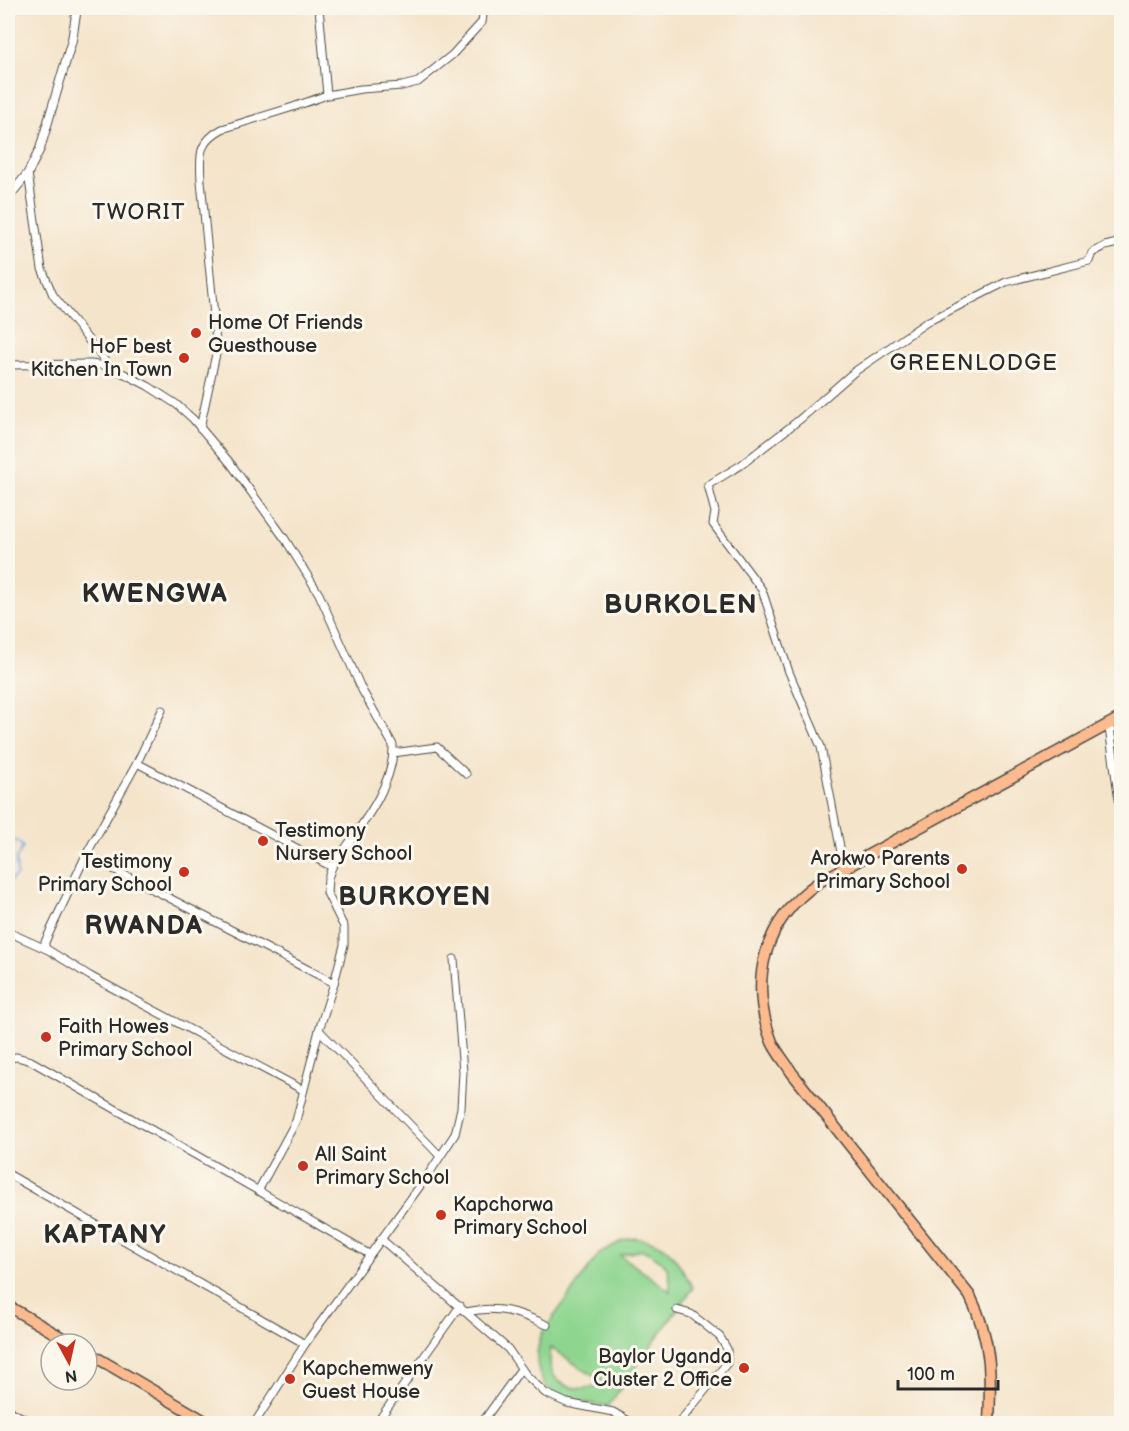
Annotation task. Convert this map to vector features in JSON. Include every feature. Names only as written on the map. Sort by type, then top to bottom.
[{"type":"main road","points":[[988,1424],[991,1375],[981,1317],[970,1296],[792,1073],[773,1044],[764,1018],[761,993],[763,965],[770,938],[780,919],[802,894],[819,882],[1122,717]]},
{"type":"main road","points":[[8,1306],[52,1332]]},
{"type":"main road","points":[[99,1359],[210,1424]]},
{"type":"street","points":[[8,198],[28,173],[40,149],[66,64],[77,8]]},
{"type":"street","points":[[319,8],[327,95]]},
{"type":"street","points":[[200,428],[216,354],[201,182],[201,149],[211,135],[222,129],[327,95],[418,82],[452,55],[482,22],[481,8]]},
{"type":"street","points":[[28,173],[42,269],[48,284],[53,295],[110,366]]},
{"type":"street","points":[[844,868],[821,747],[789,672],[762,590],[713,524],[715,512],[708,485],[741,465],[799,420],[854,372],[927,322],[1006,282],[1089,261],[1092,253],[1105,246],[1122,242]]},
{"type":"street","points":[[8,365],[90,364],[110,366],[176,404],[231,464],[285,539],[319,594],[362,690],[391,740],[393,753],[379,797],[332,867],[328,878],[327,892],[342,919],[345,936],[293,1128],[258,1191]]},
{"type":"street","points":[[46,949],[45,942],[86,855],[137,763],[162,710]]},
{"type":"street","points":[[1109,724],[1122,820]]},
{"type":"street","points":[[393,753],[437,747],[466,774]]},
{"type":"street","points":[[137,763],[332,867]]},
{"type":"street","points":[[86,855],[334,983]]},
{"type":"street","points":[[8,932],[46,949],[90,976],[303,1090]]},
{"type":"street","points":[[254,1424],[305,1344],[455,1134],[461,1108],[463,1072],[454,959]]},
{"type":"street","points":[[319,1030],[440,1156]]},
{"type":"street","points":[[8,1058],[22,1058],[31,1061],[369,1254]]},
{"type":"street","points":[[8,1174],[305,1344]]},
{"type":"street","points":[[381,1239],[508,1349],[532,1382],[554,1398],[567,1403],[614,1412],[634,1424]]},
{"type":"street","points":[[463,1309],[485,1308],[511,1311],[547,1325]]},
{"type":"street","points":[[376,1424],[463,1309]]},
{"type":"street","points":[[677,1310],[691,1314],[704,1324],[720,1337],[727,1349],[727,1364],[678,1424]]},
{"type":"street","points":[[481,1424],[521,1369]]},
{"type":"street","points":[[8,1410],[34,1424]]},
{"type":"green space","points":[[635,1238],[647,1240],[665,1248],[676,1260],[693,1288],[608,1406],[557,1395],[544,1383],[538,1367],[539,1341],[542,1333],[599,1254],[623,1240]],"holes":[[[643,1250],[665,1265],[668,1270],[670,1291],[620,1255]],[[551,1348],[604,1383],[604,1384],[582,1388],[563,1384],[552,1371]]]},
{"type":"waterway","points":[[8,813],[10,819],[8,823]]},
{"type":"waterway","points":[[8,836],[9,840],[17,841],[23,847],[16,859],[17,875],[8,883]]},
{"type":"place","name":"Home Of Friends Guesthouse","points":[[196,333]]},
{"type":"place","name":"HoF best Kitchen In Town","points":[[184,358]]},
{"type":"place","name":"Testimony Nursery School","points":[[263,841]]},
{"type":"place","name":"Arokwo Parents Primary School","points":[[962,869]]},
{"type":"place","name":"Testimony Primary School","points":[[184,872]]},
{"type":"place","name":"Faith Howes Primary School","points":[[46,1037]]},
{"type":"place","name":"All Saint Primary School","points":[[303,1166]]},
{"type":"place","name":"Kapchorwa Primary School","points":[[441,1215]]},
{"type":"place","name":"Baylor Uganda Cluster 2 Office","points":[[744,1368]]},
{"type":"place","name":"Kapchemweny Guest House","points":[[290,1379]]},
{"type":"district","name":"TWORIT","points":[[139,211]]},
{"type":"district","name":"GREENLODGE","points":[[974,362]]},
{"type":"district","name":"KWENGWA","points":[[155,593]]},
{"type":"district","name":"BURKOLEN","points":[[681,604]]},
{"type":"district","name":"BURKOYEN","points":[[415,896]]},
{"type":"district","name":"RWANDA","points":[[144,925]]},
{"type":"district","name":"KAPTANY","points":[[105,1234]]}]
